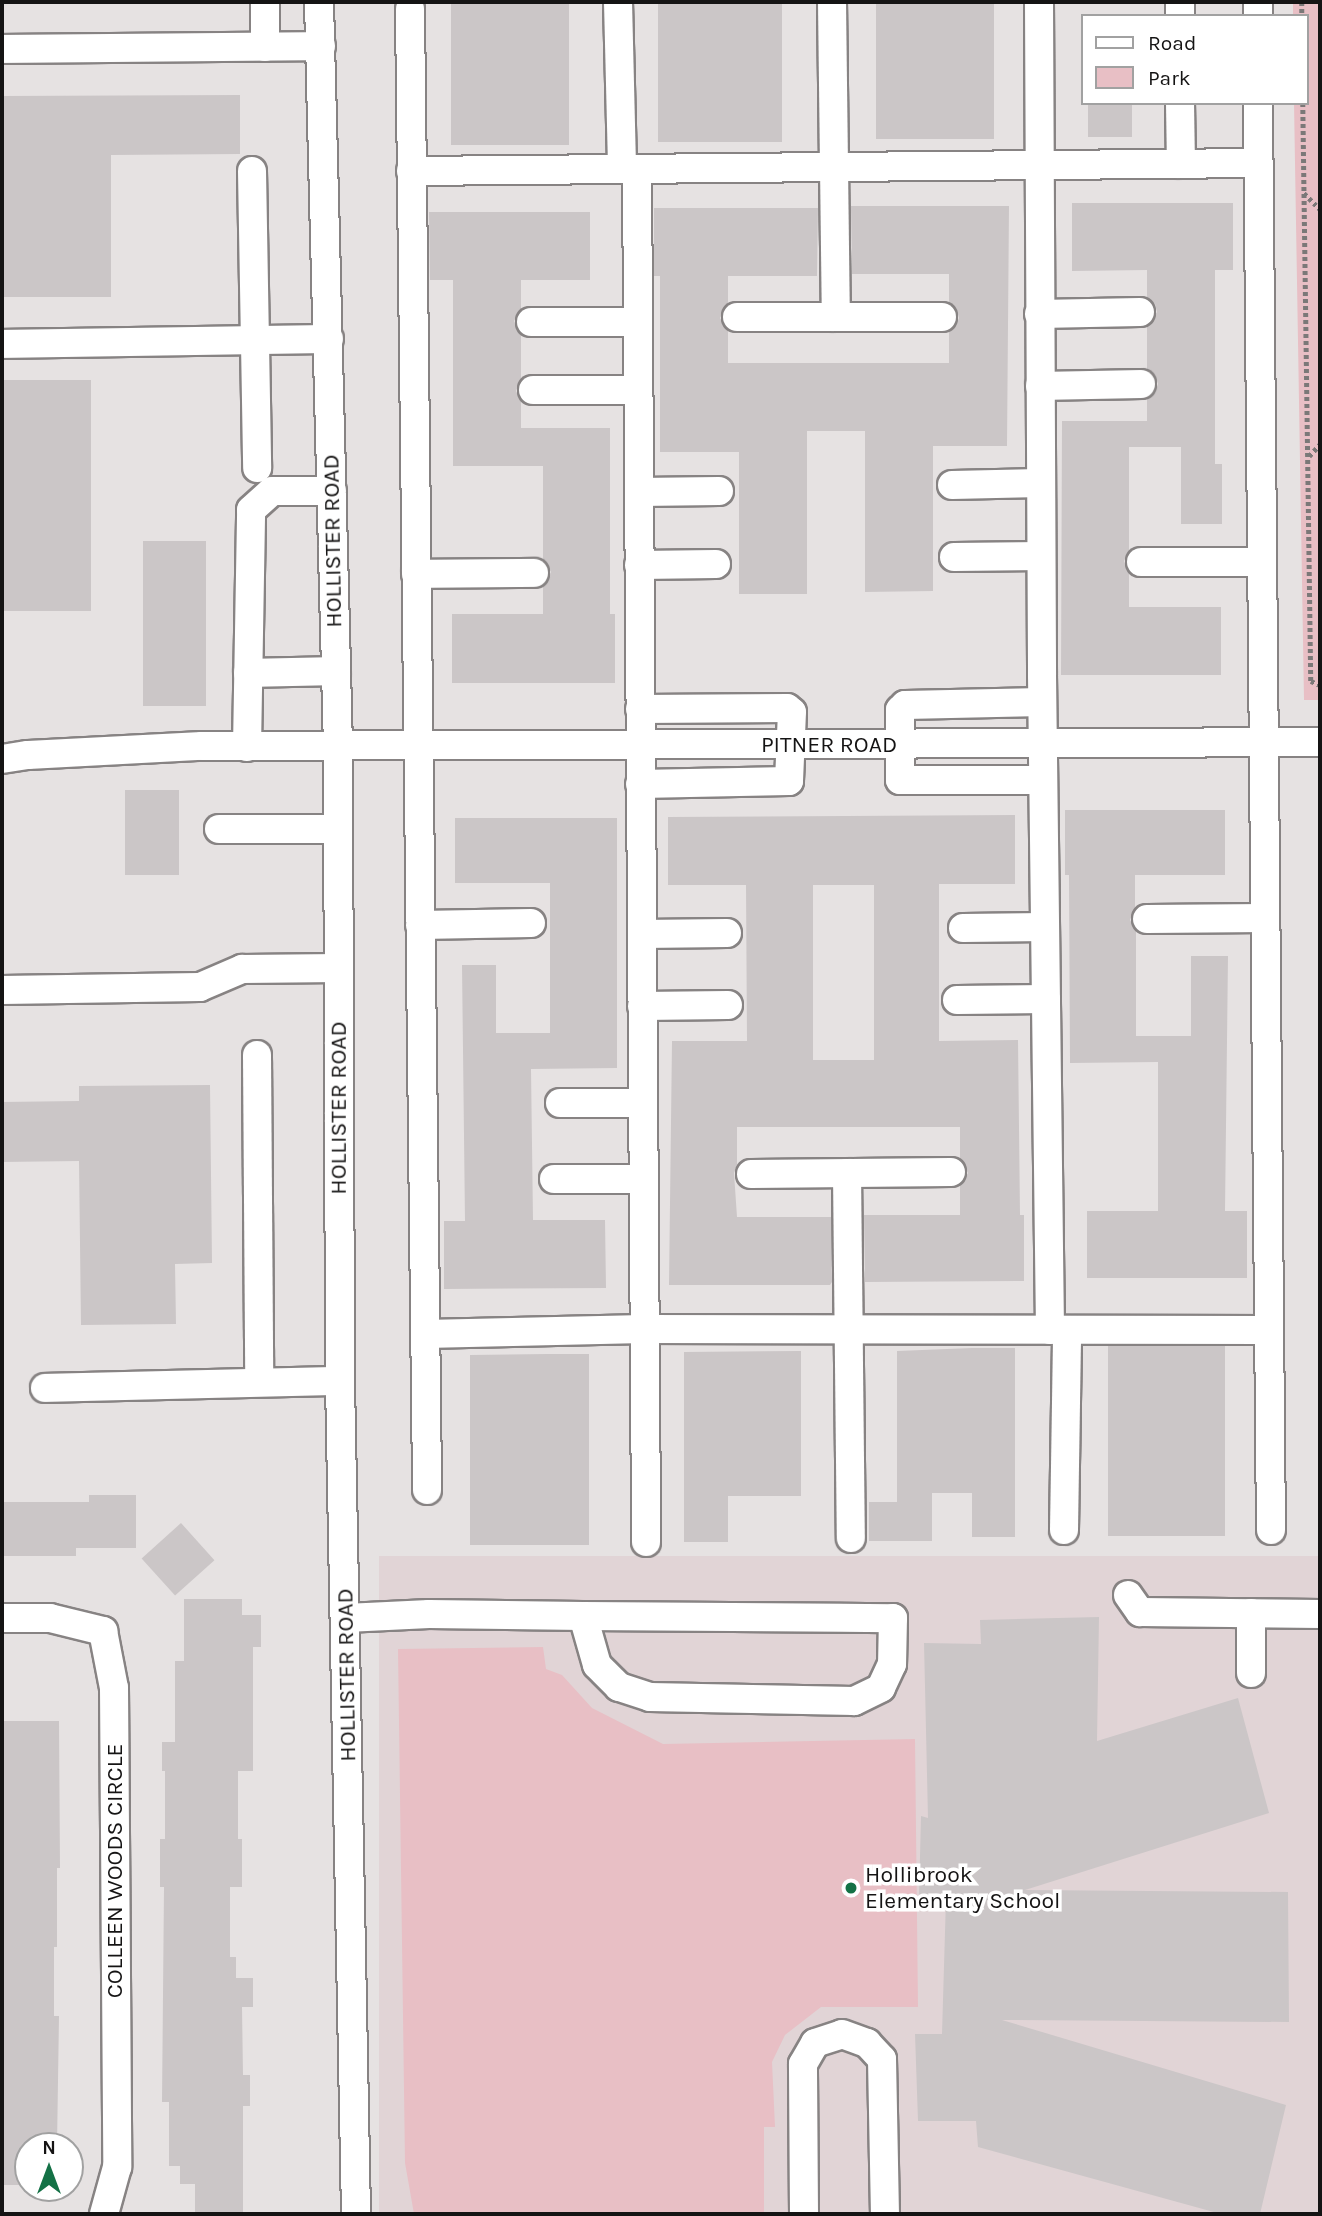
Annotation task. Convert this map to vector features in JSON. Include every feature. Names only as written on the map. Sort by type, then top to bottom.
[{"type":"street","points":[[265,2],[265,47]]},
{"type":"street","name":"HOLLISTER ROAD","points":[[319,2],[338,748],[340,1381],[356,2214]]},
{"type":"street","points":[[618,2],[638,322],[646,1542]]},
{"type":"street","points":[[832,2],[836,317]]},
{"type":"street","points":[[1039,2],[1040,483],[1046,999],[1064,1530]]},
{"type":"street","points":[[410,9],[427,1490]]},
{"type":"street","points":[[2,49],[321,46]]},
{"type":"street","points":[[1180,105],[1181,164]]},
{"type":"street","points":[[1258,105],[1271,1530]]},
{"type":"street","points":[[411,171],[1258,163]]},
{"type":"street","points":[[252,171],[257,468]]},
{"type":"street","points":[[1039,314],[1140,312]]},
{"type":"street","points":[[737,317],[942,317]]},
{"type":"street","points":[[531,322],[638,322]]},
{"type":"street","points":[[2,344],[329,339]]},
{"type":"street","points":[[1040,386],[1141,384]]},
{"type":"street","points":[[533,390],[638,390]]},
{"type":"street","points":[[952,485],[1040,483]]},
{"type":"street","points":[[247,747],[251,510],[272,491],[332,491]]},
{"type":"street","points":[[639,492],[719,491]]},
{"type":"street","points":[[954,557],[1041,556]]},
{"type":"street","points":[[1141,562],[1262,562]]},
{"type":"street","points":[[639,565],[716,564]]},
{"type":"street","points":[[416,574],[534,573]]},
{"type":"street","points":[[248,673],[336,671]]},
{"type":"street","points":[[1042,702],[905,705],[900,710],[900,780],[1043,780]]},
{"type":"street","points":[[973,779],[974,703]]},
{"type":"street","points":[[640,709],[787,708],[792,712],[789,781],[640,784]]},
{"type":"street","points":[[715,709],[717,783]]},
{"type":"street","name":"PITNER ROAD","points":[[2,759],[55,753],[247,747],[1320,742]]},
{"type":"street","points":[[219,829],[338,829]]},
{"type":"street","points":[[1147,919],[1265,918]]},
{"type":"street","points":[[420,925],[531,923]]},
{"type":"street","points":[[963,928],[1045,927]]},
{"type":"street","points":[[642,934],[727,933]]},
{"type":"street","points":[[2,990],[200,987],[242,969],[339,968]]},
{"type":"street","points":[[957,1000],[1046,999]]},
{"type":"street","points":[[642,1006],[728,1005]]},
{"type":"street","points":[[257,1055],[259,1382]]},
{"type":"street","points":[[560,1103],[643,1104]]},
{"type":"street","points":[[751,1174],[951,1172]]},
{"type":"street","points":[[847,1173],[852,1538]]},
{"type":"street","points":[[554,1179],[643,1179]]},
{"type":"street","points":[[425,1334],[644,1329],[1269,1330]]},
{"type":"street","points":[[45,1388],[340,1381]]},
{"type":"street","points":[[1128,1595],[1140,1612],[1320,1614]]},
{"type":"street","points":[[1251,1613],[1251,1673]]},
{"type":"street","points":[[346,1618],[429,1614],[893,1618],[892,1664],[881,1688],[854,1701],[650,1697],[619,1687],[597,1665],[583,1616]]},
{"type":"street","name":"COLLEEN WOODS CIRCLE","points":[[2,1618],[50,1618],[103,1631],[114,1688],[117,2167],[104,2214]]},
{"type":"street","points":[[804,2214],[803,2064],[815,2043],[842,2034],[867,2043],[882,2059],[885,2214]]},
{"type":"path","points":[[1303,105],[1311,681],[1320,685]]},
{"type":"path","points":[[1304,194],[1320,209]]},
{"type":"path","points":[[1308,457],[1320,444]]},
{"type":"shaded area","name":"Hollibrook Elementary School","points":[[379,1556],[1320,1556],[1320,2214],[379,2214]]},
{"type":"green space","points":[[1293,2],[1320,2],[1320,700],[1304,700],[1294,105],[1308,105],[1308,14],[1293,14]]},
{"type":"green space","points":[[543,1647],[546,1669],[562,1675],[592,1708],[663,1744],[915,1739],[918,2007],[821,2007],[785,2035],[772,2062],[775,2127],[764,2127],[764,2214],[414,2214],[405,2163],[398,1649]]},
{"type":"building","points":[[451,2],[569,2],[569,145],[451,145]]},
{"type":"building","points":[[658,2],[782,2],[782,142],[658,142]]},
{"type":"building","points":[[876,2],[994,2],[994,139],[876,139]]},
{"type":"building","points":[[240,95],[240,154],[111,155],[111,297],[2,297],[2,96]]},
{"type":"building","points":[[1088,105],[1132,105],[1132,137],[1088,137]]},
{"type":"building","points":[[1072,203],[1233,203],[1233,270],[1215,270],[1215,464],[1222,464],[1222,524],[1181,524],[1181,447],[1129,447],[1129,551],[1124,561],[1129,573],[1129,607],[1221,607],[1221,675],[1061,675],[1062,421],[1147,421],[1147,399],[1155,393],[1158,384],[1155,375],[1147,369],[1147,327],[1157,312],[1155,304],[1147,297],[1147,270],[1072,271]]},
{"type":"building","points":[[851,206],[1009,206],[1007,446],[933,446],[933,591],[865,592],[865,431],[807,431],[807,594],[739,594],[739,452],[660,452],[660,276],[654,276],[654,208],[818,208],[817,276],[728,276],[728,303],[720,318],[728,331],[728,363],[949,363],[949,332],[956,326],[959,318],[956,308],[949,302],[949,274],[852,274]]},
{"type":"building","points":[[429,212],[590,212],[590,280],[521,280],[521,309],[514,321],[521,335],[521,379],[516,391],[521,401],[521,428],[610,428],[610,614],[615,614],[615,683],[452,683],[452,614],[543,614],[543,587],[551,572],[543,559],[543,466],[453,466],[453,280],[430,280]]},
{"type":"building","points":[[2,380],[91,380],[91,611],[2,611]]},
{"type":"building","points":[[143,541],[206,541],[206,706],[143,706]]},
{"type":"building","points":[[125,790],[179,790],[179,875],[125,875]]},
{"type":"building","points":[[1065,810],[1225,810],[1225,875],[1135,875],[1135,908],[1130,920],[1136,930],[1136,1036],[1191,1036],[1191,956],[1228,956],[1225,1211],[1247,1211],[1247,1278],[1087,1278],[1087,1211],[1158,1211],[1158,1062],[1070,1063],[1069,875],[1065,875]]},
{"type":"building","points":[[1015,815],[1015,884],[939,884],[939,1041],[1018,1040],[1020,1215],[1024,1215],[1024,1281],[865,1282],[864,1215],[960,1215],[960,1186],[968,1173],[960,1158],[960,1127],[737,1127],[737,1165],[734,1173],[737,1217],[831,1217],[832,1282],[830,1285],[669,1285],[672,1041],[747,1041],[746,885],[668,885],[668,817]],"holes":[[[813,885],[874,885],[874,1060],[813,1060]]]},
{"type":"building","points":[[455,818],[617,818],[617,1068],[531,1069],[533,1220],[605,1220],[606,1288],[444,1289],[444,1221],[465,1221],[462,965],[496,965],[496,1033],[550,1033],[550,883],[455,883]]},
{"type":"building","points":[[210,1085],[212,1263],[175,1264],[176,1324],[81,1325],[79,1161],[2,1162],[2,1102],[79,1101],[79,1086]]},
{"type":"building","points":[[1108,1346],[1225,1346],[1225,1536],[1108,1536]]},
{"type":"building","points":[[1015,1348],[1015,1537],[972,1537],[972,1493],[932,1493],[932,1541],[869,1541],[869,1502],[897,1502],[897,1351]]},
{"type":"building","points":[[801,1351],[801,1496],[728,1496],[728,1542],[684,1542],[684,1352]]},
{"type":"building","points":[[589,1354],[589,1545],[470,1545],[470,1355]]},
{"type":"building","points":[[89,1495],[136,1495],[136,1548],[76,1548],[76,1556],[2,1556],[2,1502],[89,1502]]},
{"type":"building","points":[[181,1523],[214,1560],[175,1596],[142,1558]]},
{"type":"building","points":[[184,1599],[242,1599],[242,1615],[261,1615],[261,1647],[253,1647],[253,1771],[238,1771],[238,1839],[242,1839],[242,1887],[230,1887],[230,1957],[236,1957],[236,1978],[253,1978],[253,2007],[242,2007],[243,2075],[250,2075],[250,2106],[243,2106],[243,2214],[195,2214],[195,2184],[180,2184],[180,2166],[169,2166],[169,2102],[162,2102],[164,1887],[160,1887],[160,1839],[165,1839],[165,1771],[162,1771],[162,1742],[175,1742],[175,1661],[184,1661]]},
{"type":"building","points":[[1099,1617],[1097,1741],[1238,1698],[1269,1813],[1025,1890],[1288,1892],[1289,2022],[1002,2020],[1286,2105],[1260,2214],[1221,2214],[978,2147],[976,2121],[918,2121],[915,2034],[942,2034],[946,1898],[919,1897],[921,1816],[928,1818],[924,1643],[981,1644],[980,1620]]},
{"type":"building","points":[[2,1721],[59,1721],[60,1868],[57,1868],[57,1947],[54,1947],[54,2016],[59,2016],[57,2132],[14,2132],[14,2185],[2,2185]]},
{"type":"place","name":"Hollibrook Elementary School","points":[[851,1888]]}]
